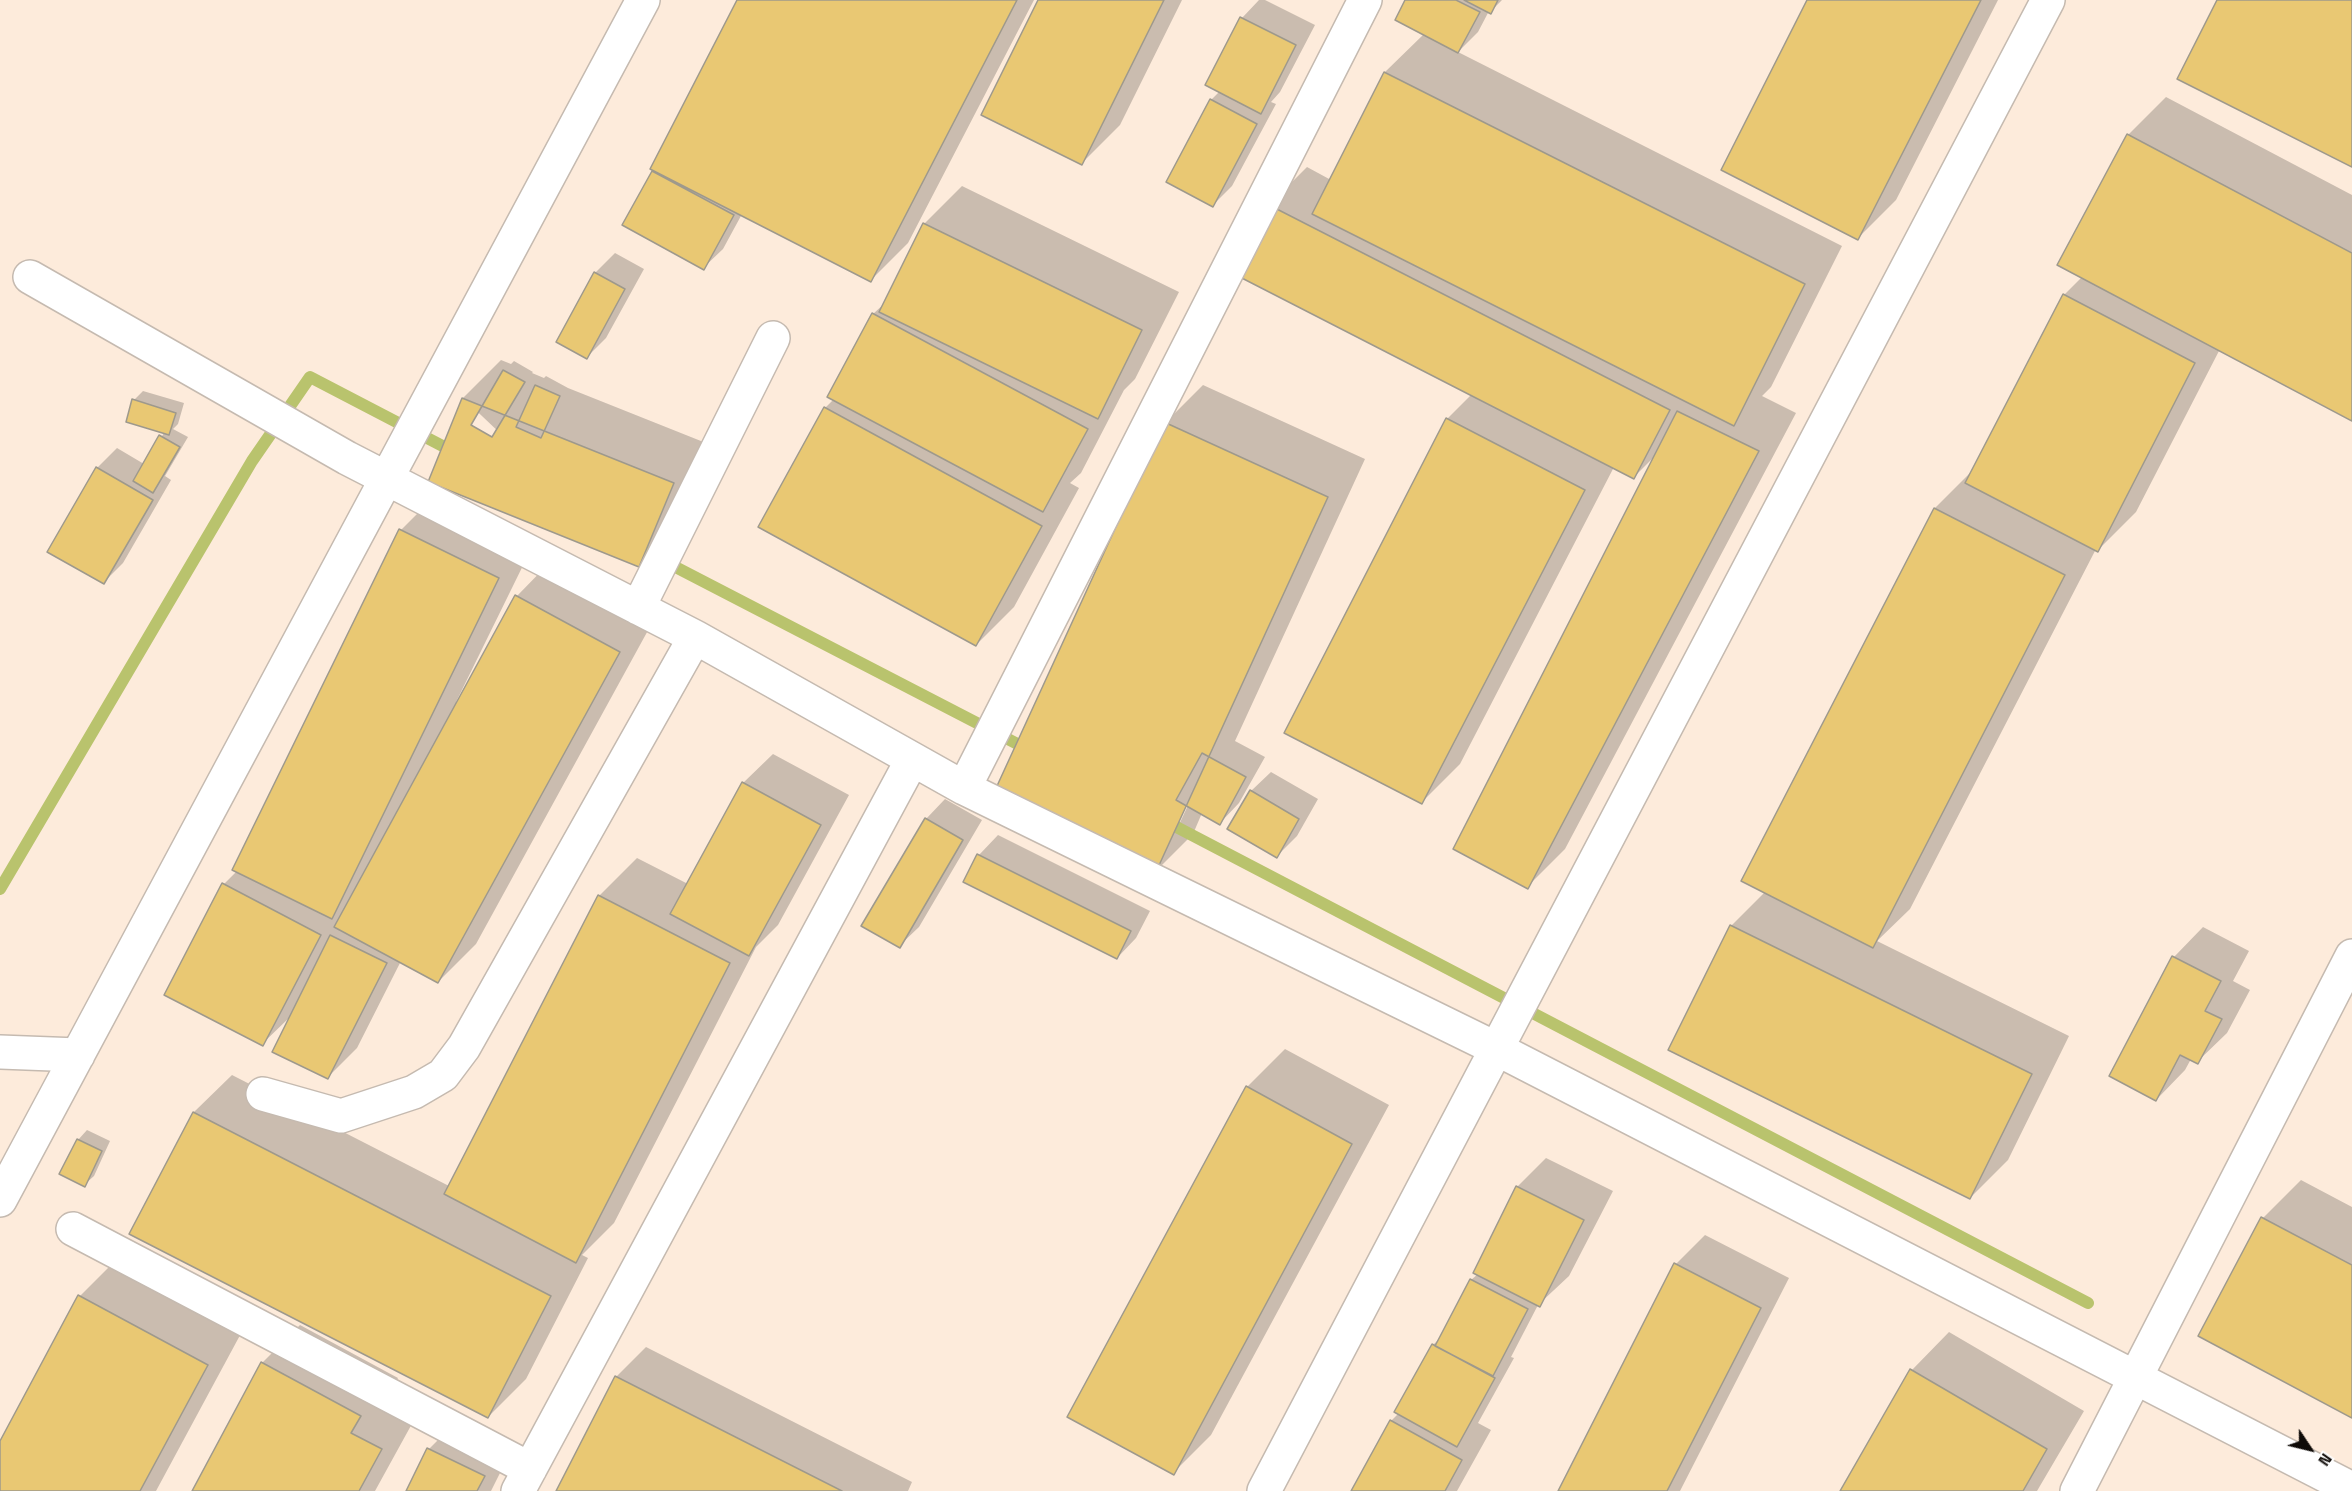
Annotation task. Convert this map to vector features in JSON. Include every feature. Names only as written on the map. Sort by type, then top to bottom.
[{"type":"street","points":[[0,1200],[643,0]]},
{"type":"street","points":[[964,788],[1365,0]]},
{"type":"street","points":[[1264,1491],[2048,0]]},
{"type":"street","points":[[30,277],[386,479],[643,597],[695,638],[964,788],[1497,1049],[2352,1489]]},
{"type":"street","points":[[643,597],[773,338]]},
{"type":"street","points":[[263,1094],[341,1116],[414,1092],[443,1075],[464,1047],[695,638]]},
{"type":"street","points":[[73,1229],[524,1480],[912,760]]},
{"type":"street","points":[[2077,1491],[2352,956]]},
{"type":"street","points":[[0,1052],[78,1054]]},
{"type":"shaded area","points":[[0,0],[2352,0],[2352,1491],[0,1491]]},
{"type":"building","points":[[737,0],[1017,0],[871,282],[650,169]]},
{"type":"building","points":[[1038,0],[1164,0],[1082,165],[981,115]]},
{"type":"building","points":[[1405,0],[1456,0],[1480,12],[1458,53],[1395,20]]},
{"type":"building","points":[[1464,0],[1498,0],[1491,14]]},
{"type":"building","points":[[1807,0],[1981,0],[1858,240],[1721,170]]},
{"type":"building","points":[[2217,0],[2352,0],[2352,167],[2177,79]]},
{"type":"building","points":[[1240,17],[1296,45],[1261,114],[1205,85]]},
{"type":"building","points":[[1384,72],[1805,284],[1734,426],[1312,214]]},
{"type":"building","points":[[1210,99],[1257,124],[1213,207],[1166,182]]},
{"type":"building","points":[[2127,134],[2352,253],[2352,421],[2057,265]]},
{"type":"building","points":[[652,171],[734,215],[704,270],[622,225]]},
{"type":"building","points":[[1267,204],[1670,410],[1634,479],[1232,273]]},
{"type":"building","points":[[923,223],[1142,330],[1098,419],[879,312]]},
{"type":"building","points":[[594,272],[625,289],[587,359],[556,342]]},
{"type":"building","points":[[2063,294],[2195,363],[2098,552],[1965,483]]},
{"type":"building","points":[[872,313],[1088,429],[1043,512],[827,397]]},
{"type":"building","points":[[503,370],[525,382],[492,437],[471,425]]},
{"type":"building","points":[[535,385],[560,396],[541,438],[516,427]]},
{"type":"building","points":[[462,398],[674,483],[639,567],[428,482]]},
{"type":"building","points":[[132,399],[176,413],[169,435],[126,422]]},
{"type":"building","points":[[824,407],[1042,526],[976,646],[758,527]]},
{"type":"building","points":[[1677,411],[1759,451],[1528,889],[1453,849]]},
{"type":"building","points":[[1446,418],[1585,490],[1422,804],[1284,733]]},
{"type":"building","points":[[1164,422],[1328,497],[1155,874],[991,799]]},
{"type":"building","points":[[159,435],[180,447],[153,493],[133,481]]},
{"type":"building","points":[[96,467],[153,500],[104,584],[47,552]]},
{"type":"building","points":[[1934,508],[2065,575],[1873,948],[1741,881]]},
{"type":"building","points":[[399,529],[499,578],[332,919],[232,870]]},
{"type":"building","points":[[515,595],[620,652],[438,983],[334,927]]},
{"type":"building","points":[[1202,753],[1246,777],[1220,825],[1176,800]]},
{"type":"building","points":[[742,782],[821,825],[749,956],[670,914]]},
{"type":"building","points":[[1250,790],[1299,819],[1277,858],[1227,829]]},
{"type":"building","points":[[925,818],[963,840],[900,948],[861,926]]},
{"type":"building","points":[[977,854],[1131,931],[1117,959],[963,882]]},
{"type":"building","points":[[222,883],[321,935],[263,1046],[164,995]]},
{"type":"building","points":[[598,895],[730,963],[576,1263],[444,1194]]},
{"type":"building","points":[[1730,925],[2032,1074],[1970,1199],[1668,1050]]},
{"type":"building","points":[[330,935],[387,963],[328,1079],[272,1052]]},
{"type":"building","points":[[2172,956],[2221,981],[2205,1011],[2222,1019],[2198,1064],[2180,1055],[2156,1101],[2109,1076]]},
{"type":"building","points":[[1246,1086],[1352,1144],[1174,1475],[1067,1417]]},
{"type":"building","points":[[193,1112],[551,1296],[488,1418],[129,1234]]},
{"type":"building","points":[[77,1139],[102,1151],[85,1187],[59,1174]]},
{"type":"building","points":[[1516,1186],[1584,1220],[1540,1307],[1473,1273]]},
{"type":"building","points":[[2261,1217],[2352,1265],[2352,1418],[2198,1336]]},
{"type":"building","points":[[1674,1263],[1761,1308],[1667,1491],[1558,1491]]},
{"type":"building","points":[[1470,1279],[1528,1309],[1493,1376],[1435,1346]]},
{"type":"building","points":[[78,1295],[208,1365],[140,1491],[0,1491],[0,1441]]},
{"type":"building","points":[[1432,1344],[1495,1378],[1457,1447],[1394,1412]]},
{"type":"building","points":[[261,1362],[361,1416],[351,1433],[382,1449],[359,1491],[192,1491]]},
{"type":"building","points":[[1910,1369],[2047,1449],[2023,1491],[1840,1491]]},
{"type":"building","points":[[615,1376],[842,1491],[556,1491]]},
{"type":"building","points":[[1390,1420],[1462,1460],[1445,1491],[1351,1491]]},
{"type":"building","points":[[427,1448],[485,1476],[477,1491],[406,1491]]},
{"type":"waterway","points":[[0,889],[252,461],[310,377],[456,453]]},
{"type":"waterway","points":[[631,544],[1031,751]]},
{"type":"waterway","points":[[1163,820],[2088,1303]]}]
